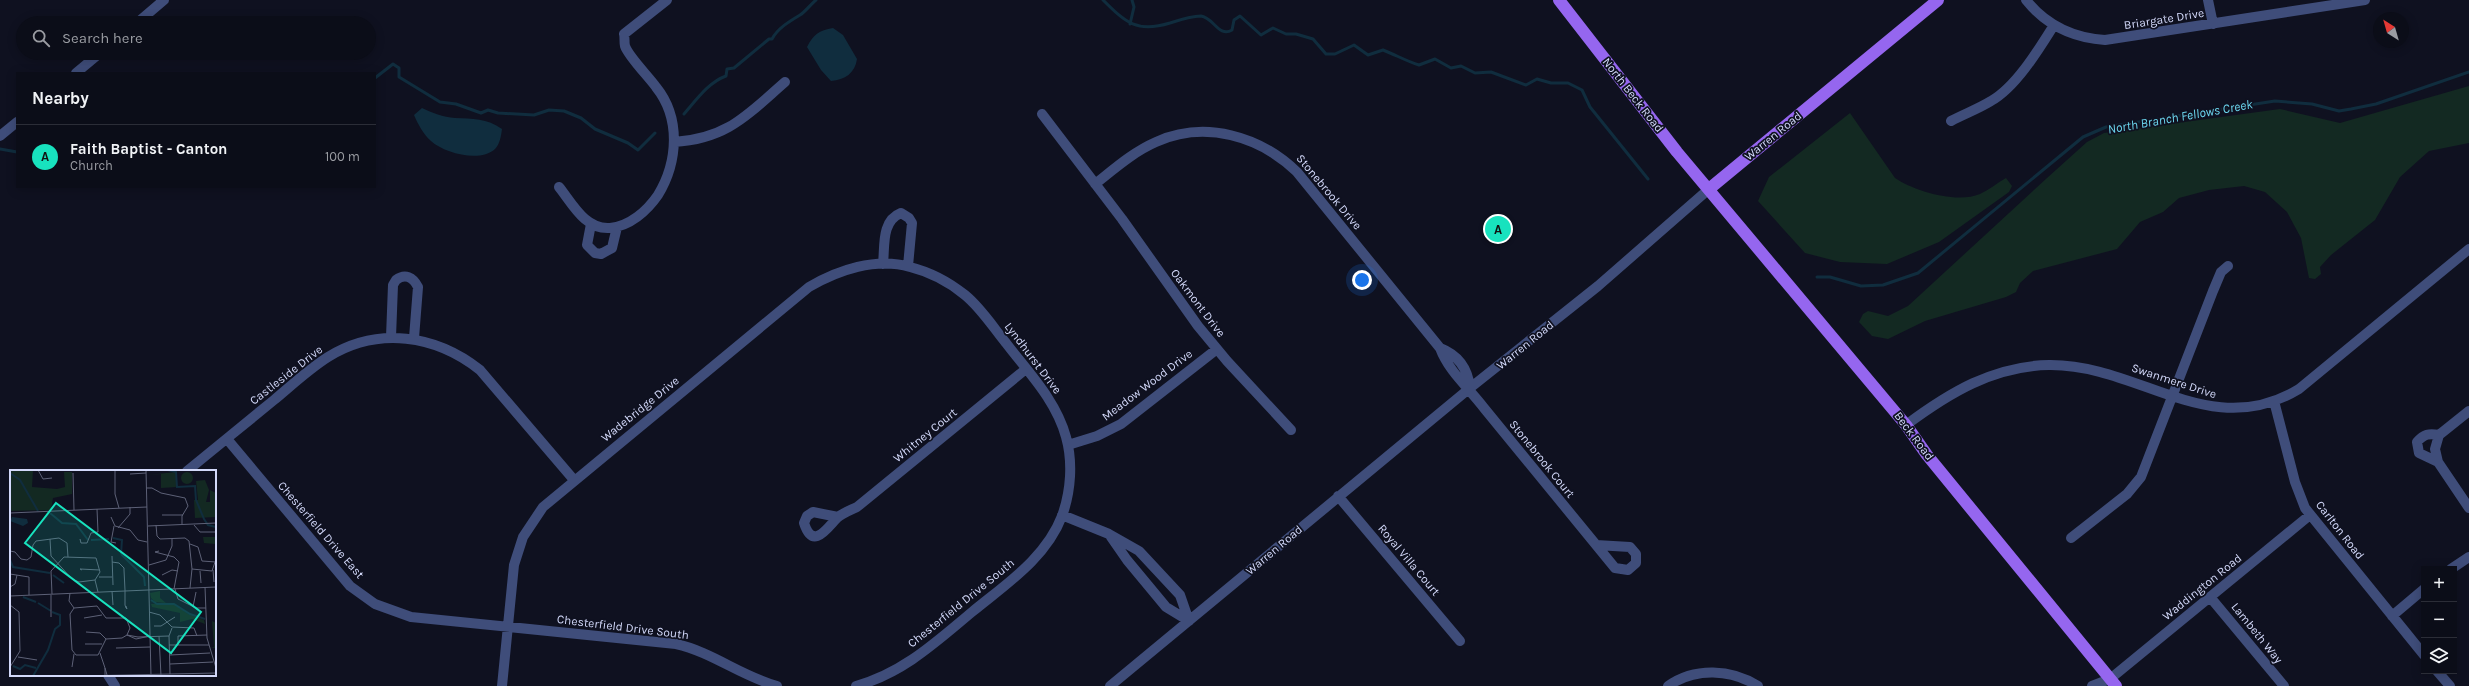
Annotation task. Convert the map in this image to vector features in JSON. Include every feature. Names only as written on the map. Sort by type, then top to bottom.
[{"type":"main road","name":"North Beck Road","points":[[1559,0],[1677,152],[1709,189]]},
{"type":"main road","name":"Warren Road","points":[[1709,189],[1938,0]]},
{"type":"main road","name":"Beck Road","points":[[1709,189],[1906,425],[1927,455],[2111,684]]},
{"type":"street","points":[[145,16],[164,0]]},
{"type":"street","points":[[559,186],[591,224],[606,228],[624,226],[640,215],[656,198],[666,182],[673,159],[674,142],[669,108],[658,88],[625,47],[624,34],[667,0]]},
{"type":"street","name":"Briargate Drive","points":[[2026,0],[2054,25],[2077,36],[2105,40],[2213,24],[2340,2],[2365,0]]},
{"type":"street","points":[[2208,0],[2213,24]]},
{"type":"street","points":[[1951,121],[1992,101],[2004,90],[2040,48],[2054,25]]},
{"type":"street","points":[[77,72],[92,60]]},
{"type":"street","points":[[674,142],[693,141],[718,135],[743,118],[785,82]]},
{"type":"street","name":"Oakmont Drive","points":[[1042,114],[1095,184],[1177,298],[1217,349],[1292,430]]},
{"type":"street","points":[[0,136],[16,123]]},
{"type":"street","name":"Stonebrook Drive","points":[[1095,184],[1140,150],[1156,142],[1182,134],[1222,133],[1251,141],[1265,147],[1297,172],[1440,348],[1444,360],[1470,388]]},
{"type":"street","name":"Warren Road","points":[[1110,686],[1338,496],[1598,286],[1709,189]]},
{"type":"street","points":[[883,264],[888,222],[894,216],[901,213],[909,218],[912,223],[908,266]]},
{"type":"street","points":[[591,224],[587,245],[595,253],[601,254],[612,248],[617,227]]},
{"type":"street","name":"Swanmere Drive","points":[[1906,425],[1933,404],[1963,387],[1999,373],[2030,367],[2062,366],[2095,370],[2204,406],[2226,409],[2248,408],[2274,402],[2299,389],[2469,249]]},
{"type":"street","name":"Wadebridge Drive","points":[[502,686],[514,565],[522,537],[543,507],[809,287],[843,270],[883,264],[908,266],[920,270]]},
{"type":"street","points":[[2071,538],[2127,494],[2142,477],[2213,290],[2221,272],[2228,266]]},
{"type":"street","name":"Lyndhurst Drive","points":[[920,270],[944,281],[966,296],[984,315],[1053,406],[1068,445],[1070,480],[1062,515]]},
{"type":"street","points":[[391,337],[393,285],[396,280],[405,276],[411,277],[418,287],[414,338]]},
{"type":"street","name":"Castleside Drive","points":[[188,470],[328,357],[360,343],[391,337],[414,338],[447,348],[480,370],[574,480]]},
{"type":"street","name":"Meadow Wood Drive","points":[[1068,445],[1097,436],[1121,424],[1217,349]]},
{"type":"street","name":"Whitney Court","points":[[838,517],[857,507],[1026,369]]},
{"type":"street","name":"Stonebrook Court","points":[[1470,388],[1596,545]]},
{"type":"street","name":"Carlton Road","points":[[2274,402],[2295,482],[2310,515],[2421,651]]},
{"type":"street","points":[[2469,411],[2440,435],[2435,449],[2438,462],[2469,508]]},
{"type":"street","points":[[2438,462],[2419,453],[2417,442],[2423,435],[2430,433],[2440,435]]},
{"type":"street","name":"Chesterfield Drive East","points":[[227,439],[340,575],[366,598],[386,609],[411,617],[507,627]]},
{"type":"street","name":"Royal Villa Court","points":[[1338,496],[1460,641]]},
{"type":"street","points":[[1062,515],[1109,534],[1139,552],[1159,570],[1180,595],[1189,621]]},
{"type":"street","name":"Chesterfield Drive South","points":[[856,686],[887,676],[914,660],[1024,570],[1046,546],[1062,515]]},
{"type":"street","name":"Waddington Road","points":[[2092,686],[2111,684],[2210,597],[2310,515]]},
{"type":"street","points":[[1109,534],[1127,560],[1166,607],[1189,621]]},
{"type":"street","points":[[2456,566],[2469,557]]},
{"type":"street","points":[[2392,616],[2421,592]]},
{"type":"street","name":"Lambeth Way","points":[[2210,597],[2284,686]]},
{"type":"street","name":"Chesterfield Drive South","points":[[507,627],[676,644],[701,651],[749,676],[777,686]]},
{"type":"street","points":[[1668,686],[1687,676],[1714,672],[1740,677],[1758,686]]},
{"type":"street","points":[[2440,674],[2450,686]]},
{"type":"street","points":[[109,676],[115,686]]},
{"type":"green space","points":[[2469,86],[2469,143],[2429,151],[2400,177],[2375,220],[2331,255],[2320,267],[2321,274],[2315,279],[2309,278],[2301,238],[2287,212],[2265,192],[2244,186],[2209,190],[2179,198],[2163,212],[2140,222],[2117,249],[2033,271],[2020,283],[2016,292],[2006,297],[1925,321],[1888,339],[1872,336],[1859,322],[1863,314],[1868,311],[1888,316],[1908,306],[2087,142],[2104,133],[2280,109],[2340,123]]},
{"type":"green space","points":[[1850,113],[1895,178],[1903,183],[1936,195],[1960,198],[1971,197],[1987,191],[2006,178],[2012,186],[2009,192],[1939,242],[1887,264],[1840,262],[1805,253],[1758,201],[1769,177]]},
{"type":"water","points":[[833,28],[843,35],[857,59],[852,72],[841,79],[831,81],[821,70],[807,47],[817,34],[824,30]]},
{"type":"water","points":[[422,108],[446,117],[473,119],[496,125],[502,129],[498,145],[495,149],[488,153],[472,156],[462,155],[444,149],[431,141],[419,125],[414,115]]},
{"type":"waterway","name":"North Branch Fellows Creek","points":[[684,114],[714,82],[726,76],[727,69],[734,68],[769,39],[772,39],[781,28],[802,14],[816,0]]},
{"type":"waterway","name":"North Branch Fellows Creek","points":[[1103,0],[1126,20],[1140,26],[1159,26],[1189,17],[1201,16],[1205,17],[1220,29],[1227,32],[1232,30],[1234,20],[1240,16],[1261,35],[1273,28],[1286,34],[1296,34],[1313,39],[1326,54],[1335,54],[1354,45],[1368,55],[1383,50],[1419,65],[1435,59],[1451,68],[1461,66],[1475,73],[1491,72],[1526,85],[1537,79],[1551,83],[1568,83],[1582,90],[1590,107],[1648,179]]},
{"type":"waterway","points":[[1130,24],[1134,7],[1132,0]]},
{"type":"waterway","name":"North Branch Fellows Creek","points":[[376,77],[393,64],[399,68],[399,77],[440,102],[456,104],[481,113],[488,110],[498,113],[534,115],[549,110],[564,111],[581,118],[595,129],[628,143],[638,150],[655,133]]},
{"type":"waterway","name":"North Branch Fellows Creek","points":[[1817,277],[1830,277],[1861,286],[1883,285],[1918,273],[2083,137],[2106,127],[2275,101],[2312,104],[2339,111],[2376,104],[2469,72]]},
{"type":"waterway","name":"North Branch Fellows Creek","points":[[0,149],[16,152]]},
{"type":"place","name":"Faith Baptist - Canton","points":[[1498,229]]}]
